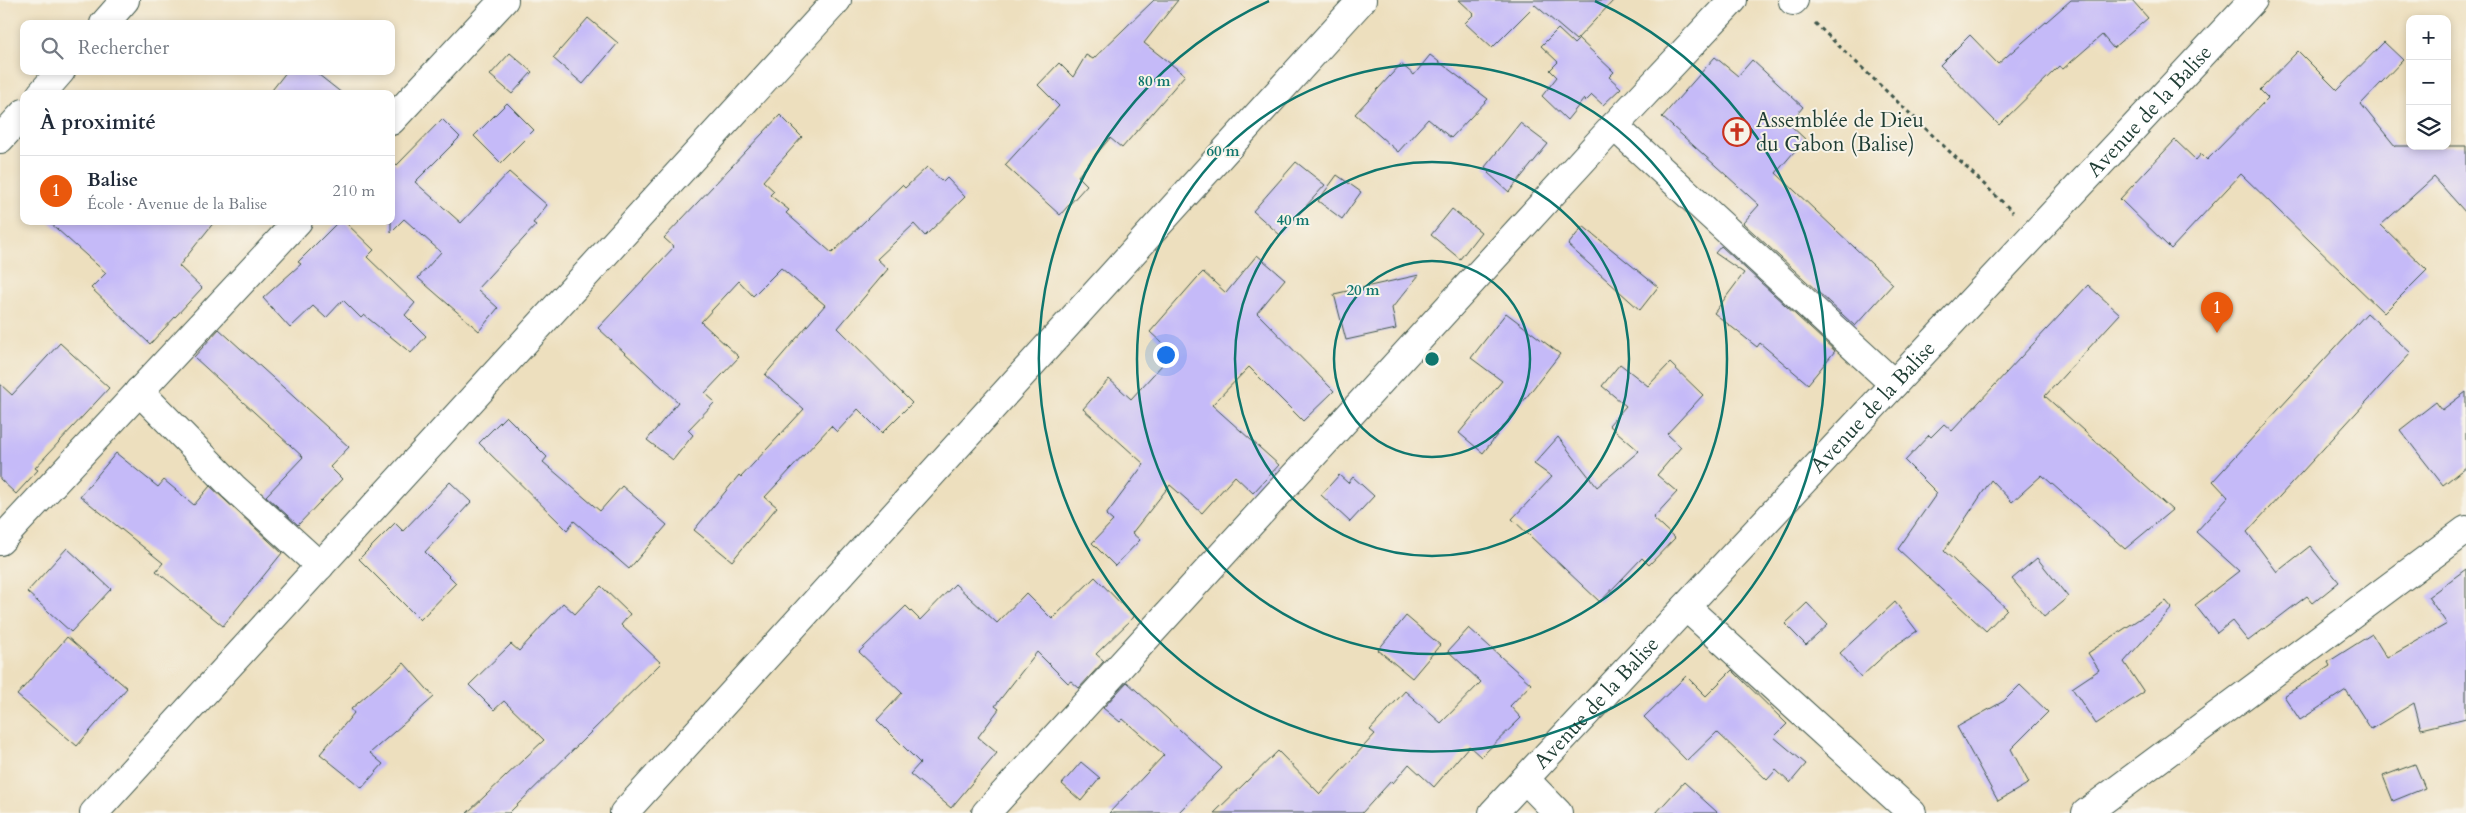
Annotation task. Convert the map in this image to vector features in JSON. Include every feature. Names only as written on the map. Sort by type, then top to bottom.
[{"type":"street","points":[[108,20],[125,0]]},
{"type":"street","points":[[395,117],[504,0]]},
{"type":"street","points":[[94,813],[837,0]]},
{"type":"street","points":[[624,813],[1362,0]]},
{"type":"street","points":[[986,813],[1614,126],[1734,0]]},
{"type":"street","name":"Avenue de la Balise","points":[[1493,813],[2034,232],[2253,0]]},
{"type":"street","points":[[44,90],[58,75]]},
{"type":"street","points":[[0,140],[20,118]]},
{"type":"street","points":[[1614,126],[1894,384]]},
{"type":"street","points":[[0,541],[294,225]]},
{"type":"street","points":[[139,391],[233,487],[320,566]]},
{"type":"street","points":[[2086,813],[2466,530]]},
{"type":"street","points":[[1686,607],[1912,813]]},
{"type":"street","points":[[1525,779],[1558,813]]},
{"type":"path","points":[[1793,1],[2034,232]]},
{"type":"building","points":[[1154,0],[1178,0],[1144,43],[1185,75],[1122,148],[1110,138],[1078,176],[1087,185],[1060,215],[1005,165],[1059,106],[1038,85],[1059,63],[1073,77],[1086,55],[1093,59]]},
{"type":"building","points":[[1459,0],[1614,0],[1576,40],[1535,5],[1492,48],[1465,23],[1474,14]]},
{"type":"building","points":[[2071,0],[2132,0],[2148,18],[2113,48],[2102,35],[2063,69],[2059,66],[1999,125],[1940,65],[1970,35],[1998,64]]},
{"type":"building","points":[[588,18],[618,43],[583,84],[553,58]]},
{"type":"building","points":[[1558,29],[1574,44],[1579,39],[1614,72],[1609,77],[1621,88],[1603,105],[1592,95],[1586,101],[1584,99],[1567,120],[1542,96],[1557,77],[1550,70],[1558,62],[1541,46]]},
{"type":"building","points":[[2384,42],[2403,60],[2361,104],[2395,146],[2406,146],[2406,150],[2451,150],[2451,146],[2466,146],[2466,213],[2434,177],[2381,225],[2427,270],[2384,313],[2241,174],[2171,249],[2120,199],[2175,140],[2196,160],[2201,154],[2207,160],[2268,98],[2260,90],[2298,51],[2337,90]]},
{"type":"building","points":[[510,53],[532,72],[512,94],[490,75]]},
{"type":"building","points":[[1430,55],[1488,99],[1451,138],[1428,119],[1398,152],[1355,114],[1401,64],[1414,75]]},
{"type":"building","points":[[1715,57],[1738,76],[1752,60],[1803,107],[1789,124],[1805,139],[1776,173],[1893,284],[1855,326],[1743,223],[1759,205],[1662,117]]},
{"type":"building","points":[[284,75],[319,75],[338,90],[272,90]]},
{"type":"building","points":[[507,103],[534,130],[501,163],[474,136]]},
{"type":"building","points":[[780,115],[802,137],[763,181],[774,191],[770,195],[789,210],[786,213],[832,253],[902,185],[905,188],[927,167],[943,182],[947,178],[965,197],[925,236],[914,224],[877,259],[888,269],[838,328],[912,403],[882,433],[858,409],[837,432],[831,426],[765,497],[777,507],[732,561],[694,530],[739,475],[741,477],[804,409],[765,375],[825,305],[781,268],[753,296],[739,281],[701,322],[739,357],[705,393],[715,402],[688,430],[693,435],[673,460],[647,440],[678,402],[598,328],[674,247],[664,238]]},
{"type":"building","points":[[442,119],[460,137],[415,182],[461,223],[509,172],[547,205],[533,223],[536,225],[477,289],[498,308],[479,331],[418,278],[441,252],[404,219],[391,232],[391,225],[395,225],[395,163],[397,165]]},
{"type":"building","points":[[1520,123],[1548,144],[1509,192],[1488,173],[1490,171],[1485,167]]},
{"type":"building","points":[[1296,162],[1325,185],[1280,235],[1253,211]]},
{"type":"building","points":[[1337,175],[1361,192],[1342,219],[1318,201]]},
{"type":"building","points":[[1452,209],[1481,232],[1460,259],[1431,235]]},
{"type":"building","points":[[52,225],[212,225],[179,266],[202,288],[150,344],[91,288],[106,273]]},
{"type":"building","points":[[335,225],[348,225],[374,250],[367,257],[415,303],[405,315],[426,336],[411,353],[364,315],[361,318],[343,300],[326,318],[313,306],[290,328],[263,298],[301,264],[298,262]]},
{"type":"building","points":[[1583,226],[1658,287],[1640,310],[1568,245]]},
{"type":"building","points":[[1721,246],[1835,351],[1808,384],[1760,343],[1757,347],[1714,313],[1744,273],[1715,253]]},
{"type":"building","points":[[1257,255],[1285,279],[1257,313],[1334,391],[1303,421],[1249,367],[1212,405],[1279,465],[1253,493],[1235,476],[1202,513],[1170,485],[1132,533],[1140,540],[1115,566],[1092,543],[1113,521],[1106,515],[1144,464],[1083,409],[1109,379],[1131,399],[1173,353],[1150,332],[1197,278],[1203,272],[1226,293]]},
{"type":"building","points":[[1419,275],[1392,308],[1396,329],[1346,340],[1334,294]]},
{"type":"building","points":[[2088,285],[2120,314],[2045,396],[2172,510],[2125,549],[2042,475],[2012,502],[1991,480],[1944,551],[2007,609],[1986,631],[1898,549],[1937,493],[1905,461],[1929,435],[1931,437],[1944,424],[1952,431]]},
{"type":"building","points":[[1506,313],[1560,354],[1483,453],[1459,433],[1502,381],[1471,358]]},
{"type":"building","points":[[2367,313],[2411,353],[2247,532],[2277,572],[2310,546],[2339,582],[2313,603],[2307,596],[2248,641],[2232,621],[2217,633],[2195,605],[2239,571],[2196,532],[2228,497],[2213,481]]},
{"type":"building","points":[[219,329],[349,447],[330,467],[342,479],[298,525],[266,496],[303,457],[194,357]]},
{"type":"building","points":[[60,343],[109,388],[35,468],[38,470],[16,494],[0,479],[0,384],[12,395]]},
{"type":"building","points":[[1670,363],[1703,395],[1667,434],[1681,447],[1657,475],[1677,492],[1653,518],[1675,538],[1649,565],[1642,558],[1600,602],[1512,519],[1552,477],[1534,464],[1558,437],[1597,487],[1639,451],[1609,425],[1626,406],[1602,386],[1620,364],[1648,386]]},
{"type":"building","points":[[2466,392],[2466,467],[2443,485],[2400,430],[2436,402],[2442,410]]},
{"type":"building","points":[[506,416],[547,457],[543,462],[600,511],[622,486],[667,525],[629,569],[574,521],[567,530],[479,443]]},
{"type":"building","points":[[116,453],[158,487],[164,480],[194,505],[210,486],[282,553],[223,626],[156,571],[163,563],[80,496]]},
{"type":"building","points":[[1339,475],[1348,483],[1353,477],[1374,496],[1350,522],[1321,495]]},
{"type":"building","points":[[450,482],[471,502],[425,552],[456,583],[420,620],[359,559],[395,523],[403,531]]},
{"type":"building","points":[[67,548],[111,589],[71,632],[27,592]]},
{"type":"building","points":[[2037,558],[2068,597],[2044,617],[2012,579]]},
{"type":"building","points":[[2466,569],[2466,718],[2421,729],[2414,703],[2371,729],[2346,690],[2300,720],[2284,696],[2330,666],[2328,662],[2372,634],[2387,658],[2447,624],[2428,597]]},
{"type":"building","points":[[1095,577],[1134,617],[1096,654],[1104,661],[1079,688],[1071,681],[1068,683],[1037,652],[995,706],[999,709],[978,737],[997,753],[951,808],[910,774],[920,763],[877,720],[902,693],[859,652],[906,606],[920,620],[955,584],[997,623],[1026,593],[1052,619]]},
{"type":"building","points":[[601,586],[630,614],[621,625],[661,663],[509,813],[467,813],[544,740],[504,701],[494,710],[469,685],[511,644],[519,651],[563,603],[575,614]]},
{"type":"building","points":[[2166,601],[2172,608],[2124,662],[2144,692],[2096,724],[2072,688],[2099,670],[2088,653]]},
{"type":"building","points":[[1895,602],[1917,631],[1892,648],[1861,677],[1840,653]]},
{"type":"building","points":[[1807,603],[1828,625],[1806,645],[1785,624]]},
{"type":"building","points":[[1406,616],[1440,645],[1412,678],[1378,650]]},
{"type":"building","points":[[1469,628],[1531,684],[1510,706],[1521,718],[1481,757],[1469,746],[1434,787],[1409,764],[1393,783],[1391,781],[1362,813],[1214,813],[1278,751],[1320,794],[1375,734],[1370,730],[1405,691],[1441,723],[1481,682],[1448,651]]},
{"type":"building","points":[[67,637],[127,688],[77,746],[17,695]]},
{"type":"building","points":[[404,663],[434,697],[370,753],[383,764],[362,788],[320,754],[354,713],[351,709]]},
{"type":"building","points":[[1732,670],[1787,724],[1774,737],[1806,764],[1790,783],[1776,770],[1767,780],[1717,732],[1687,761],[1644,717],[1686,676],[1706,696]]},
{"type":"building","points":[[1127,682],[1222,768],[1178,813],[1109,813],[1164,755],[1123,719],[1120,722],[1103,708]]},
{"type":"building","points":[[2020,685],[2048,712],[2011,749],[2029,783],[1998,801],[1957,727],[2004,701]]},
{"type":"building","points":[[1081,762],[1100,778],[1081,801],[1062,784]]},
{"type":"building","points":[[2415,764],[2425,788],[2393,801],[2383,776]]},
{"type":"building","points":[[1684,782],[1718,813],[1656,813]]},
{"type":"place","name":"Assemblée de Dieu du Gabon (Balise)","points":[[1737,132]]},
{"type":"place","name":"Balise","points":[[2217,333]]}]
